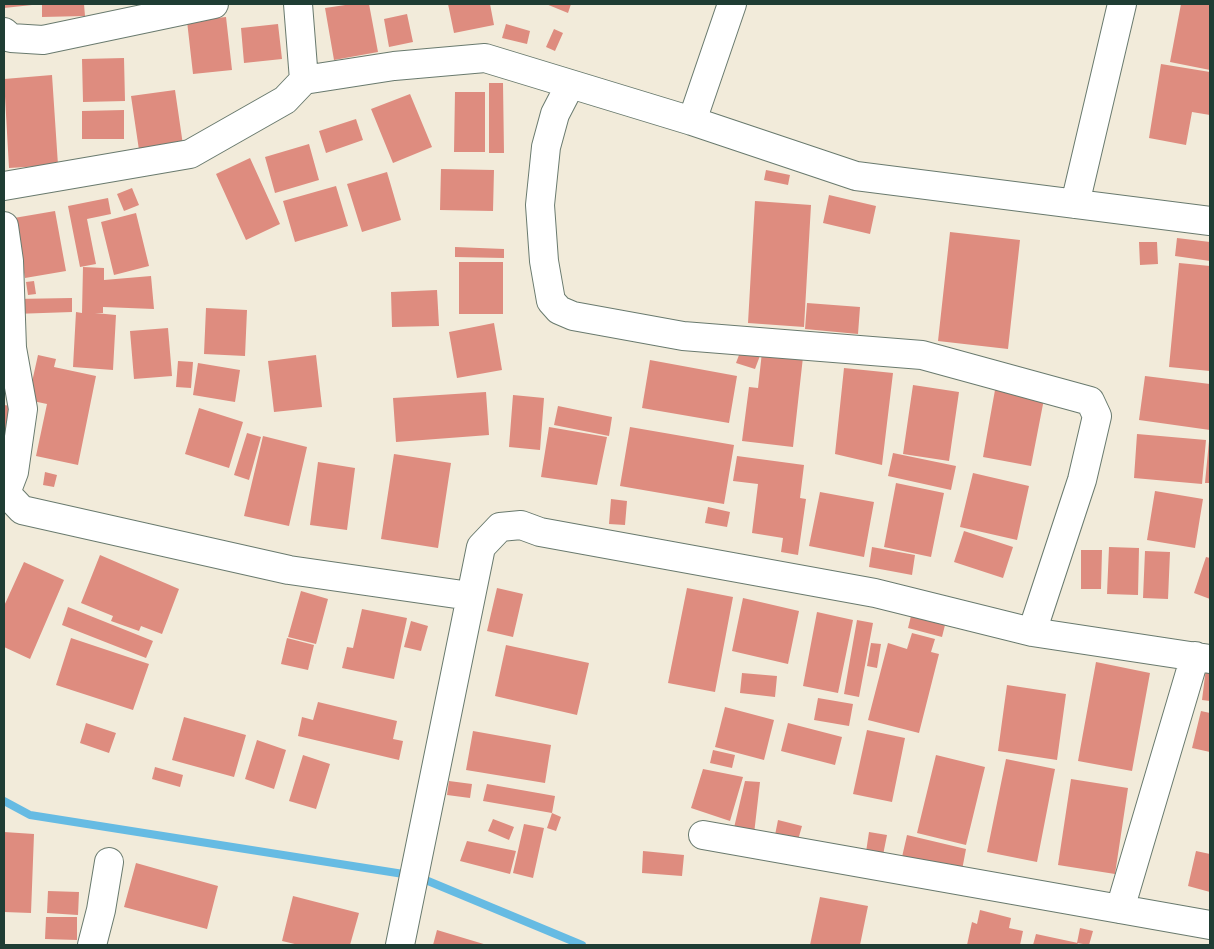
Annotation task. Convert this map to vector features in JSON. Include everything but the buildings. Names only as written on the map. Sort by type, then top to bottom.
[{"type":"street","points":[[4,32],[11,38],[43,40],[214,4]]},
{"type":"street","points":[[298,4],[304,80]]},
{"type":"street","points":[[692,121],[732,4]]},
{"type":"street","points":[[1075,204],[1122,4]]},
{"type":"street","points":[[4,186],[190,154],[285,100],[304,80],[394,66],[485,58],[692,121],[856,176],[1210,221]]},
{"type":"street","points":[[570,85],[555,114],[546,147],[540,205],[544,261],[551,301],[559,310],[573,316],[683,336],[922,355],[1090,401],[1097,416],[1082,480],[1032,632]]},
{"type":"street","points":[[4,226],[9,261],[12,348],[23,409],[14,472],[5,493],[22,510],[289,570],[470,596]]},
{"type":"street","points":[[400,945],[416,876],[481,546],[500,527],[520,525],[540,532],[874,593],[1032,632],[1203,658],[1120,909]]},
{"type":"street","points":[[703,835],[1210,925]]},
{"type":"street","points":[[92,945],[101,910],[109,862]]},
{"type":"waterway","points":[[4,801],[30,815],[416,876],[582,945]]}]
